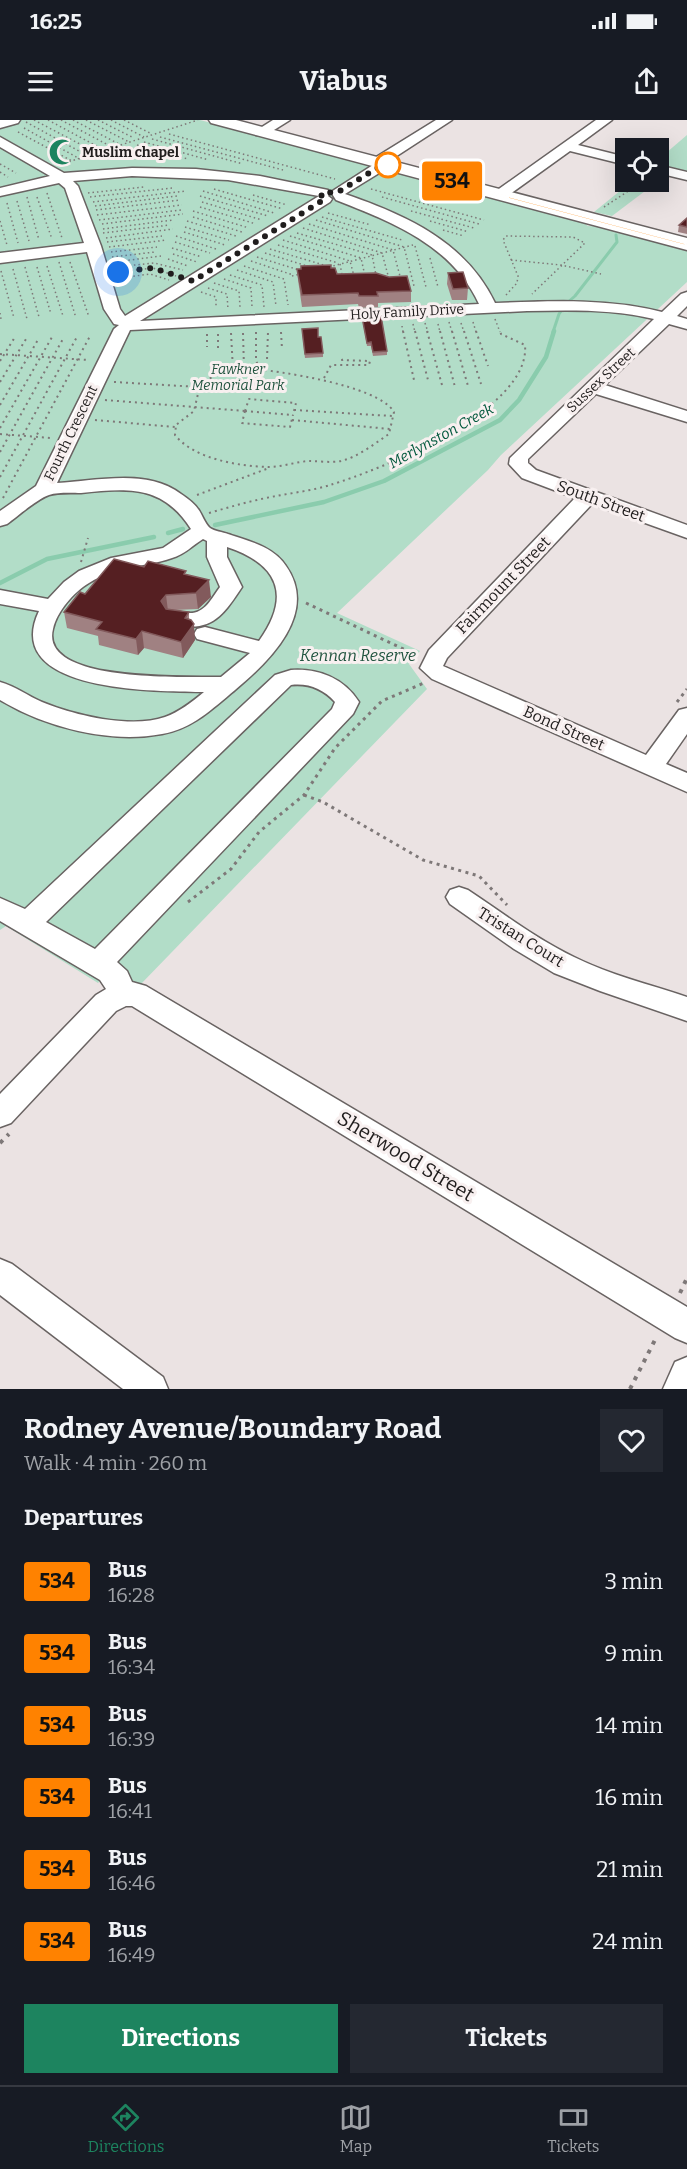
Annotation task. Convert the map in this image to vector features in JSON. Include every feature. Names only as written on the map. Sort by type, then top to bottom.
[{"type":"main road","points":[[217,120],[687,244]]},
{"type":"street","points":[[261,132],[283,120]]},
{"type":"street","points":[[0,141],[50,168],[71,186],[112,309],[126,324],[276,235],[445,120]]},
{"type":"street","points":[[501,194],[605,120]]},
{"type":"street","points":[[567,147],[615,158]]},
{"type":"street","name":"Holy Family Drive","points":[[0,192],[64,178],[136,172],[191,173],[256,179],[276,235],[384,213],[432,240],[456,259],[478,283],[488,303],[126,324]]},
{"type":"street","points":[[669,172],[687,176]]},
{"type":"street","points":[[0,258],[90,238]]},
{"type":"street","name":"Sussex Street","points":[[519,464],[522,454],[687,297]]},
{"type":"street","points":[[488,303],[633,310],[687,324]]},
{"type":"street","name":"Fourth Crescent","points":[[0,520],[44,489],[126,324]]},
{"type":"street","points":[[594,387],[687,417]]},
{"type":"street","name":"South Street","points":[[519,464],[529,474],[687,532]]},
{"type":"street","points":[[0,690],[34,708],[69,719],[105,726],[144,728],[163,726],[182,719],[203,705],[251,665],[272,641],[288,601],[278,568],[259,551],[199,522],[166,492],[136,485],[115,484],[44,489]]},
{"type":"street","name":"Fairmount Street","points":[[432,673],[588,496]]},
{"type":"street","points":[[199,522],[194,535],[183,546],[165,554],[128,560],[87,575],[52,607],[39,636],[46,653],[66,667],[91,676],[127,683],[225,685]]},
{"type":"street","points":[[176,618],[198,621],[208,617],[231,587],[199,522]]},
{"type":"street","points":[[0,597],[52,607]]},
{"type":"street","points":[[205,634],[264,649]]},
{"type":"street","name":"Bond Street","points":[[432,673],[687,783]]},
{"type":"street","points":[[27,924],[283,680],[289,677],[304,677],[338,690],[347,702],[341,714],[97,965]]},
{"type":"street","points":[[651,767],[687,716]]},
{"type":"street","name":"Tristan Court","points":[[459,897],[542,953],[566,966],[596,979],[687,1009]]},
{"type":"street","points":[[0,908],[117,979],[122,994],[106,1003],[91,1017],[6,1123]]},
{"type":"street","name":"Sherwood Street","points":[[122,994],[136,994],[144,998],[687,1326]]},
{"type":"street","points":[[0,1275],[151,1389]]},
{"type":"street","points":[[680,1389],[687,1374]]},
{"type":"path","points":[[34,120],[97,153]]},
{"type":"path","points":[[48,120],[105,150]]},
{"type":"path","points":[[60,120],[112,147]]},
{"type":"path","points":[[73,120],[120,145]]},
{"type":"path","points":[[86,120],[131,140]]},
{"type":"path","points":[[98,120],[131,140]]},
{"type":"path","points":[[111,120],[143,137]]},
{"type":"path","points":[[124,120],[152,134]]},
{"type":"path","points":[[50,168],[198,120]]},
{"type":"path","points":[[10,122],[88,156]]},
{"type":"path","points":[[10,122],[80,159]]},
{"type":"path","points":[[10,122],[72,161]]},
{"type":"path","points":[[169,134],[307,266]]},
{"type":"path","points":[[160,137],[293,173]]},
{"type":"path","points":[[152,139],[243,164]]},
{"type":"path","points":[[144,142],[211,160]]},
{"type":"path","points":[[137,146],[191,160]]},
{"type":"path","points":[[128,148],[169,159]]},
{"type":"path","points":[[54,151],[62,149]]},
{"type":"path","points":[[0,164],[16,173]]},
{"type":"path","points":[[0,172],[10,177]]},
{"type":"path","points":[[90,238],[173,188]]},
{"type":"path","points":[[210,188],[276,235],[307,273],[293,276],[276,235],[252,194]]},
{"type":"path","points":[[366,188],[484,219]]},
{"type":"path","points":[[90,238],[186,191]]},
{"type":"path","points":[[203,191],[328,267]]},
{"type":"path","points":[[597,213],[627,192]]},
{"type":"path","points":[[90,238],[177,196]]},
{"type":"path","points":[[200,196],[276,235]]},
{"type":"path","points":[[382,197],[479,224]]},
{"type":"path","points":[[90,238],[180,200]]},
{"type":"path","points":[[202,202],[340,264]]},
{"type":"path","points":[[90,238],[182,205]]},
{"type":"path","points":[[200,207],[350,261]]},
{"type":"path","points":[[90,238],[181,210]]},
{"type":"path","points":[[193,211],[361,258]]},
{"type":"path","points":[[90,238],[183,214]]},
{"type":"path","points":[[192,217],[372,255]]},
{"type":"path","points":[[323,217],[414,244]]},
{"type":"path","points":[[90,238],[173,220]]},
{"type":"path","points":[[187,221],[382,253]]},
{"type":"path","points":[[429,221],[469,232]]},
{"type":"path","points":[[90,238],[170,225]]},
{"type":"path","points":[[175,242],[374,226]]},
{"type":"path","points":[[185,227],[404,247]]},
{"type":"path","points":[[90,238],[173,230]]},
{"type":"path","points":[[184,232],[276,235],[393,250]]},
{"type":"path","points":[[176,236],[276,235]]},
{"type":"path","points":[[172,248],[276,235]]},
{"type":"path","points":[[173,254],[276,235]]},
{"type":"path","points":[[276,235],[288,310]]},
{"type":"path","points":[[276,235],[273,282],[277,310]]},
{"type":"path","points":[[265,312],[262,285],[276,235]]},
{"type":"path","points":[[253,313],[250,288],[276,235]]},
{"type":"path","points":[[90,238],[162,236]]},
{"type":"path","points":[[199,522],[269,497],[338,482],[454,432],[487,409],[502,395],[526,355],[525,345],[501,334],[488,303],[505,296],[517,283],[518,276],[503,240],[506,236],[582,239],[585,243],[530,297],[532,306]]},
{"type":"path","points":[[90,238],[167,240]]},
{"type":"path","points":[[90,238],[157,247]]},
{"type":"path","points":[[90,238],[155,252]]},
{"type":"path","points":[[90,238],[161,256]]},
{"type":"path","points":[[90,238],[147,274]]},
{"type":"path","points":[[90,238],[153,268],[198,282],[239,291],[241,312]]},
{"type":"path","points":[[90,238],[227,294],[228,315]]},
{"type":"path","points":[[432,240],[425,242],[438,287]]},
{"type":"path","points":[[317,270],[414,244]]},
{"type":"path","points":[[414,244],[426,287]]},
{"type":"path","points":[[404,247],[414,286]]},
{"type":"path","points":[[393,250],[402,284]]},
{"type":"path","points":[[382,253],[389,281]]},
{"type":"path","points":[[372,255],[378,280]]},
{"type":"path","points":[[361,258],[366,280]]},
{"type":"path","points":[[511,260],[561,265],[601,274]]},
{"type":"path","points":[[350,261],[354,276]]},
{"type":"path","points":[[340,264],[342,275]]},
{"type":"path","points":[[0,266],[14,318]]},
{"type":"path","points":[[198,282],[216,297],[217,313]]},
{"type":"path","points":[[0,313],[2,319]]},
{"type":"path","points":[[471,315],[488,366]]},
{"type":"path","points":[[411,317],[428,380]]},
{"type":"path","points":[[424,317],[442,385]]},
{"type":"path","points":[[460,318],[481,384]]},
{"type":"path","points":[[436,319],[455,387]]},
{"type":"path","points":[[448,319],[468,386]]},
{"type":"path","points":[[402,326],[414,380]]},
{"type":"path","points":[[256,327],[256,360],[259,369]]},
{"type":"path","points":[[267,359],[268,327]]},
{"type":"path","points":[[280,327],[282,349]]},
{"type":"path","points":[[231,328],[233,370]]},
{"type":"path","points":[[243,328],[244,369]]},
{"type":"path","points":[[207,329],[207,347]]},
{"type":"path","points":[[218,329],[218,349]]},
{"type":"path","points":[[0,477],[78,335]]},
{"type":"path","points":[[0,504],[90,336]]},
{"type":"path","points":[[0,361],[15,337]]},
{"type":"path","points":[[0,428],[52,337]]},
{"type":"path","points":[[0,452],[64,337]]},
{"type":"path","points":[[0,405],[39,338]]},
{"type":"path","points":[[0,382],[26,339]]},
{"type":"path","points":[[0,354],[88,360]]},
{"type":"path","points":[[324,378],[331,365],[369,365],[370,361],[342,360],[346,358]]},
{"type":"path","points":[[244,369],[324,378],[353,388],[391,407],[393,416],[389,434],[350,458],[324,463],[307,461],[271,467],[228,463],[201,454],[181,442],[175,434],[175,427],[180,420],[194,411],[199,387],[208,376],[244,369]]},
{"type":"path","points":[[97,381],[199,387]]},
{"type":"path","points":[[88,399],[293,415]]},
{"type":"path","points":[[249,399],[296,403],[294,410],[290,427],[242,423],[249,399]]},
{"type":"path","points":[[294,410],[393,416]]},
{"type":"path","points":[[79,419],[175,427]]},
{"type":"path","points":[[292,420],[391,429]]},
{"type":"path","points":[[0,434],[68,439]]},
{"type":"path","points":[[199,522],[271,467]]},
{"type":"path","points":[[81,558],[88,538]]},
{"type":"path","points":[[287,594],[432,673]]},
{"type":"path","points":[[185,905],[231,869],[259,832],[304,795],[335,748],[382,701],[432,673]]},
{"type":"path","points":[[304,795],[342,812],[423,860],[479,876],[511,908]]},
{"type":"path","points":[[0,1143],[6,1123]]},
{"type":"path","points":[[647,1330],[657,1336]]},
{"type":"green space","name":"Fawkner Memorial Park","points":[[0,120],[200,120],[580,220],[588,226],[609,227],[687,249],[687,282],[501,455],[337,613],[420,651],[409,664],[427,689],[139,986],[111,969],[98,983],[6,926],[0,930]]},
{"type":"green space","points":[[687,135],[687,171],[669,166],[669,150]]},
{"type":"green space","points":[[619,192],[644,192],[612,216],[594,212]]},
{"type":"building","points":[[687,218],[687,227],[679,225]]},
{"type":"building","points":[[331,265],[337,274],[376,273],[389,277],[407,276],[411,291],[377,292],[378,296],[359,296],[358,293],[302,295],[297,269],[301,269],[301,266]]},
{"type":"building","points":[[463,272],[468,288],[453,289],[448,273]]},
{"type":"building","points":[[381,316],[387,351],[373,352],[371,342],[367,343],[362,317]]},
{"type":"building","points":[[318,328],[323,353],[305,354],[302,329]]},
{"type":"building","points":[[114,559],[144,567],[148,561],[209,580],[196,593],[166,595],[161,601],[166,609],[189,612],[185,618],[194,624],[181,642],[142,631],[136,639],[96,629],[102,622],[64,612],[80,592],[85,594]]},
{"type":"waterway","name":"Merlynston Creek","points":[[553,332],[559,314],[617,242],[616,235]]},
{"type":"waterway","name":"Merlynston Creek","points":[[215,525],[324,502],[384,481],[500,420],[519,400],[546,357],[554,331]]},
{"type":"waterway","name":"Merlynston Creek","points":[[168,533],[183,529]]},
{"type":"waterway","name":"Merlynston Creek","points":[[0,583],[47,559],[154,537]]},
{"type":"bus line","name":"534","points":[[217,120],[687,244]]},
{"type":"place","name":"Muslim chapel","points":[[62,152]]},
{"type":"route","points":[[118,272],[153,268],[193,281],[325,199],[321,195],[323,193],[338,192],[384,164],[388,165]]},
{"type":"park label","name":"Kennan Reserve","points":[[358,655]]}]
